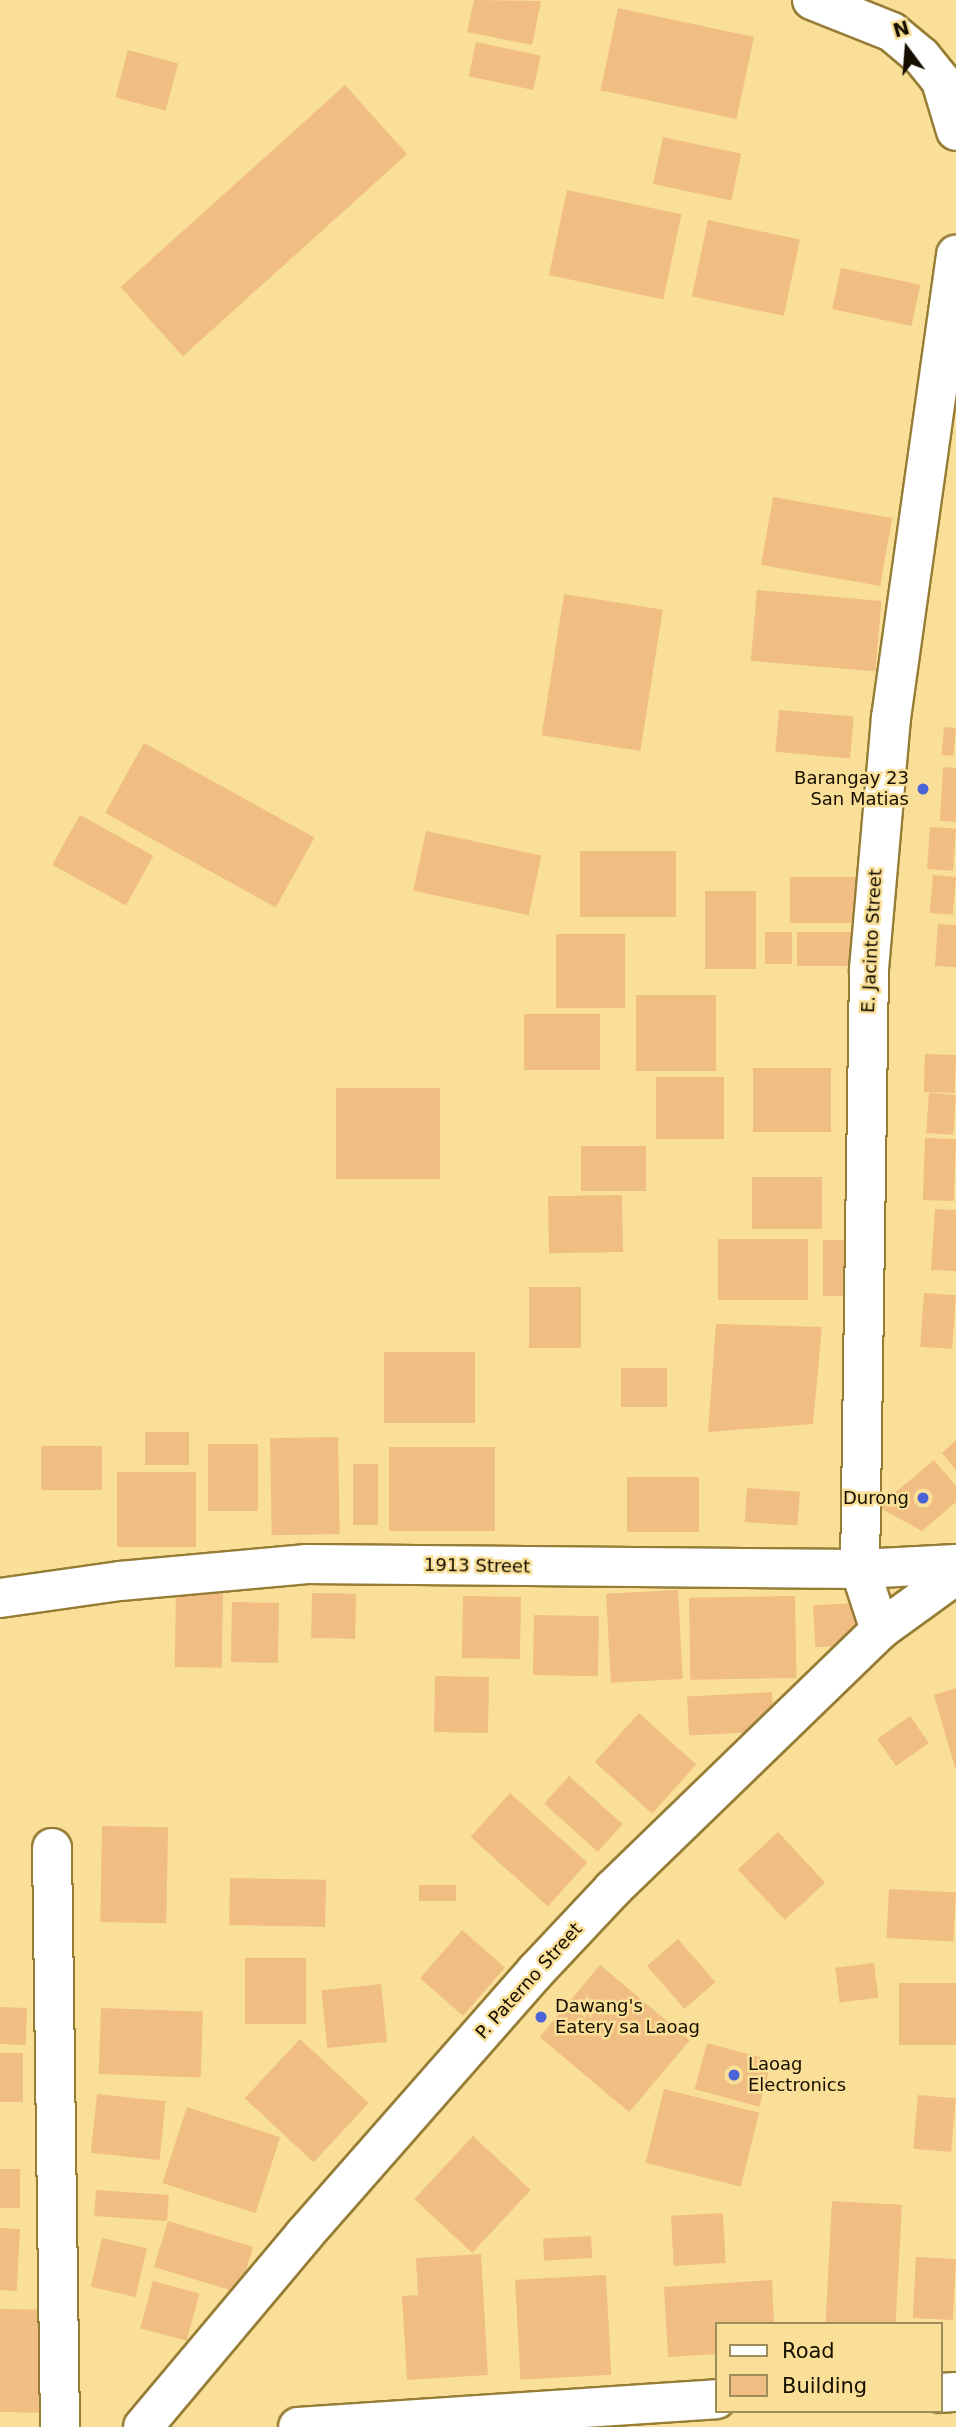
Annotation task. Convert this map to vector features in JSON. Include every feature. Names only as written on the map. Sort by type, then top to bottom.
[{"type":"main road","points":[[812,0],[892,32],[921,56],[941,81],[956,131]]},
{"type":"main road","name":"E. Jacinto Street","points":[[880,1630],[860,1569],[869,969],[891,718],[956,254]]},
{"type":"main road","name":"1913 Street","points":[[0,1598],[120,1581],[307,1564],[860,1569],[956,1564]]},
{"type":"main road","name":"P. Paterno Street","points":[[143,2427],[304,2235],[536,1970],[613,1889],[880,1630],[956,1575]]},
{"type":"main road","points":[[51,1848],[60,2427]]},
{"type":"main road","points":[[298,2427],[715,2399]]},
{"type":"building","points":[[474,0],[541,1],[532,45],[467,32]]},
{"type":"building","points":[[618,8],[754,37],[736,119],[601,90]]},
{"type":"building","points":[[476,42],[541,56],[533,90],[469,76]]},
{"type":"building","points":[[128,50],[178,63],[166,111],[115,97]]},
{"type":"building","points":[[345,85],[407,154],[183,356],[121,287]]},
{"type":"building","points":[[663,137],[741,154],[731,201],[653,184]]},
{"type":"building","points":[[567,190],[681,214],[663,299],[549,275]]},
{"type":"building","points":[[708,220],[800,240],[784,316],[692,296]]},
{"type":"building","points":[[841,268],[920,285],[911,326],[832,309]]},
{"type":"building","points":[[773,497],[892,518],[880,586],[761,565]]},
{"type":"building","points":[[757,590],[882,601],[875,672],[751,661]]},
{"type":"building","points":[[564,594],[663,610],[640,751],[542,735]]},
{"type":"building","points":[[779,710],[854,717],[850,758],[775,752]]},
{"type":"building","points":[[944,727],[956,728],[954,756],[942,755]]},
{"type":"building","points":[[144,743],[315,838],[276,908],[105,813]]},
{"type":"building","points":[[943,767],[956,768],[956,822],[940,821]]},
{"type":"building","points":[[80,815],[153,856],[126,906],[52,865]]},
{"type":"building","points":[[930,827],[956,829],[953,871],[927,869]]},
{"type":"building","points":[[426,831],[541,856],[529,915],[413,891]]},
{"type":"building","points":[[580,851],[676,851],[676,917],[580,917]]},
{"type":"building","points":[[933,875],[956,877],[953,915],[930,913]]},
{"type":"building","points":[[790,877],[863,877],[863,923],[790,923]]},
{"type":"building","points":[[705,891],[756,891],[756,969],[705,969]]},
{"type":"building","points":[[938,924],[956,925],[956,967],[935,966]]},
{"type":"building","points":[[765,932],[792,932],[792,964],[765,964]]},
{"type":"building","points":[[797,932],[857,932],[857,966],[797,966]]},
{"type":"building","points":[[556,934],[625,934],[625,1008],[556,1008]]},
{"type":"building","points":[[636,995],[716,995],[716,1071],[636,1071]]},
{"type":"building","points":[[524,1014],[600,1014],[600,1070],[524,1070]]},
{"type":"building","points":[[925,1054],[956,1055],[955,1093],[924,1092]]},
{"type":"building","points":[[753,1068],[831,1068],[831,1132],[753,1132]]},
{"type":"building","points":[[656,1077],[724,1077],[724,1139],[656,1139]]},
{"type":"building","points":[[336,1088],[440,1088],[440,1179],[336,1179]]},
{"type":"building","points":[[929,1093],[956,1095],[953,1135],[926,1133]]},
{"type":"building","points":[[925,1138],[956,1139],[954,1201],[923,1200]]},
{"type":"building","points":[[581,1146],[646,1146],[646,1191],[581,1191]]},
{"type":"building","points":[[752,1177],[822,1177],[822,1229],[752,1229]]},
{"type":"building","points":[[622,1195],[623,1252],[549,1253],[548,1196]]},
{"type":"building","points":[[935,1209],[956,1210],[956,1271],[931,1270]]},
{"type":"building","points":[[718,1239],[808,1239],[808,1300],[718,1300]]},
{"type":"building","points":[[823,1240],[855,1240],[855,1296],[823,1296]]},
{"type":"building","points":[[529,1287],[581,1287],[581,1348],[529,1348]]},
{"type":"building","points":[[924,1293],[956,1295],[952,1349],[920,1347]]},
{"type":"building","points":[[716,1324],[822,1327],[813,1424],[708,1432]]},
{"type":"building","points":[[384,1352],[475,1352],[475,1423],[384,1423]]},
{"type":"building","points":[[621,1368],[667,1368],[667,1407],[621,1407]]},
{"type":"building","points":[[145,1432],[189,1432],[189,1465],[145,1465]]},
{"type":"building","points":[[338,1437],[340,1534],[272,1535],[270,1438]]},
{"type":"building","points":[[956,1440],[956,1470],[942,1453]]},
{"type":"building","points":[[208,1444],[258,1444],[258,1511],[208,1511]]},
{"type":"building","points":[[41,1446],[102,1446],[102,1490],[41,1490]]},
{"type":"building","points":[[389,1447],[495,1447],[495,1531],[389,1531]]},
{"type":"building","points":[[934,1460],[956,1486],[956,1502],[922,1531],[878,1507]]},
{"type":"building","points":[[353,1464],[378,1464],[378,1525],[353,1525]]},
{"type":"building","points":[[117,1472],[196,1472],[196,1547],[117,1547]]},
{"type":"building","points":[[627,1477],[699,1477],[699,1532],[627,1532]]},
{"type":"building","points":[[747,1488],[800,1492],[797,1526],[745,1522]]},
{"type":"building","points":[[678,1590],[683,1679],[611,1683],[606,1594]]},
{"type":"building","points":[[176,1592],[223,1593],[222,1668],[175,1667]]},
{"type":"building","points":[[312,1593],[356,1594],[355,1639],[311,1638]]},
{"type":"building","points":[[463,1596],[521,1597],[520,1659],[462,1658]]},
{"type":"building","points":[[795,1596],[796,1678],[690,1680],[689,1598]]},
{"type":"building","points":[[232,1602],[279,1603],[278,1663],[231,1662]]},
{"type":"building","points":[[858,1603],[860,1645],[815,1647],[813,1605]]},
{"type":"building","points":[[534,1615],[599,1616],[598,1676],[533,1675]]},
{"type":"building","points":[[435,1676],[489,1677],[488,1733],[434,1732]]},
{"type":"building","points":[[956,1688],[956,1767],[955,1768],[934,1695]]},
{"type":"building","points":[[772,1692],[774,1731],[689,1735],[687,1696]]},
{"type":"building","points":[[639,1713],[696,1765],[652,1814],[595,1762]]},
{"type":"building","points":[[910,1716],[929,1743],[896,1766],[877,1739]]},
{"type":"building","points":[[569,1776],[623,1824],[598,1852],[544,1803]]},
{"type":"building","points":[[510,1793],[587,1863],[548,1906],[471,1837]]},
{"type":"building","points":[[102,1826],[168,1827],[166,1923],[100,1922]]},
{"type":"building","points":[[778,1832],[825,1882],[785,1920],[738,1870]]},
{"type":"building","points":[[230,1878],[326,1880],[325,1927],[229,1925]]},
{"type":"building","points":[[419,1885],[456,1885],[456,1901],[419,1901]]},
{"type":"building","points":[[889,1889],[956,1893],[953,1941],[886,1938]]},
{"type":"building","points":[[462,1930],[505,1967],[463,2016],[420,1978]]},
{"type":"building","points":[[678,1939],[715,1982],[684,2009],[647,1966]]},
{"type":"building","points":[[245,1958],[306,1958],[306,2024],[245,2024]]},
{"type":"building","points":[[874,1963],[878,1998],[840,2002],[835,1968]]},
{"type":"building","points":[[600,1965],[690,2040],[629,2112],[540,2037]]},
{"type":"building","points":[[899,1983],[956,1983],[956,2045],[899,2045]]},
{"type":"building","points":[[381,1984],[387,2042],[327,2048],[321,1990]]},
{"type":"building","points":[[0,2007],[27,2008],[26,2045],[0,2044]]},
{"type":"building","points":[[101,2008],[203,2012],[201,2078],[99,2074]]},
{"type":"building","points":[[300,2039],[369,2103],[314,2162],[245,2098]]},
{"type":"building","name":"Laoag Electronics","points":[[707,2043],[772,2060],[759,2107],[695,2089]]},
{"type":"building","points":[[0,2053],[23,2053],[23,2102],[0,2102]]},
{"type":"building","points":[[664,2089],[759,2113],[741,2186],[646,2163]]},
{"type":"building","points":[[97,2094],[166,2101],[159,2160],[91,2153]]},
{"type":"building","points":[[918,2095],[956,2098],[951,2152],[913,2149]]},
{"type":"building","points":[[187,2107],[280,2137],[255,2213],[162,2183]]},
{"type":"building","points":[[473,2136],[531,2190],[472,2253],[414,2199]]},
{"type":"building","points":[[0,2169],[20,2169],[20,2208],[0,2208]]},
{"type":"building","points":[[96,2190],[169,2195],[167,2221],[94,2216]]},
{"type":"building","points":[[832,2201],[902,2205],[896,2322],[826,2322]]},
{"type":"building","points":[[723,2213],[726,2263],[674,2266],[671,2216]]},
{"type":"building","points":[[168,2221],[253,2247],[239,2293],[154,2267]]},
{"type":"building","points":[[0,2228],[20,2229],[17,2291],[0,2290]]},
{"type":"building","points":[[591,2236],[592,2258],[544,2260],[543,2239]]},
{"type":"building","points":[[102,2238],[147,2248],[136,2297],[91,2287]]},
{"type":"building","points":[[481,2254],[488,2375],[407,2380],[402,2296],[418,2295],[416,2258]]},
{"type":"building","points":[[916,2257],[956,2259],[953,2320],[913,2318]]},
{"type":"building","points":[[606,2275],[611,2375],[520,2380],[515,2280]]},
{"type":"building","points":[[772,2280],[774,2322],[715,2322],[715,2354],[668,2357],[664,2287]]},
{"type":"building","points":[[153,2281],[199,2293],[187,2341],[140,2328]]},
{"type":"building","points":[[0,2309],[47,2310],[45,2413],[0,2412]]},
{"type":"place","name":"Barangay 23 San Matias","points":[[923,789]]},
{"type":"place","name":"Durong","points":[[923,1498]]},
{"type":"place","name":"Dawang's Eatery sa Laoag","points":[[541,2017]]},
{"type":"place","name":"Laoag Electronics","points":[[734,2075]]}]
